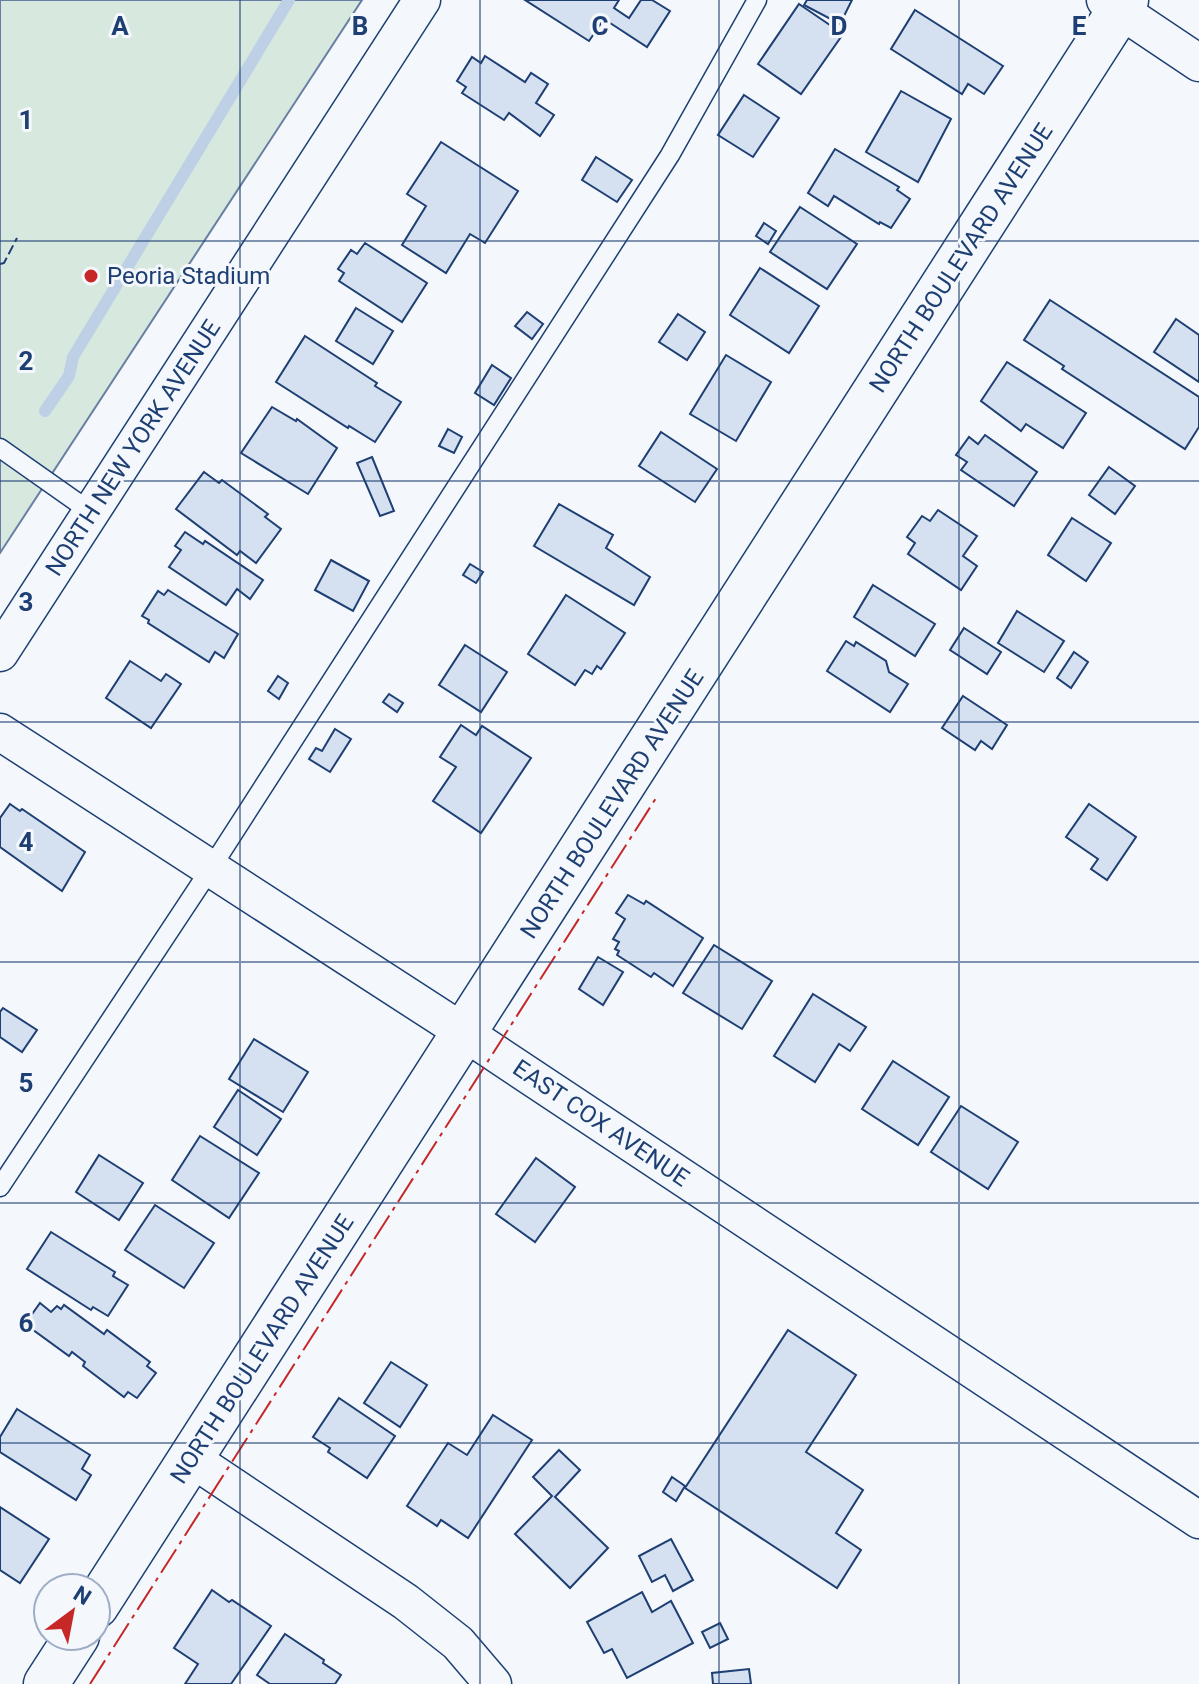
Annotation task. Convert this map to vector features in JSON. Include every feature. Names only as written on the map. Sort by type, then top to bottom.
[{"type":"street","name":"NORTH NEW YORK AVENUE","points":[[0,653],[422,0]]},
{"type":"street","points":[[1117,4],[1199,63]]},
{"type":"street","name":"NORTH BOULEVARD AVENUE","points":[[112,1582],[465,1033],[1117,4]]},
{"type":"street","name":"EAST COX AVENUE","points":[[0,732],[465,1033],[1199,1520]]},
{"type":"street","points":[[192,1459],[406,1602],[458,1643],[493,1684]]},
{"type":"street","points":[[46,1684],[67,1652]]},
{"type":"lane","points":[[0,1187],[211,868],[670,155],[757,0]]},
{"type":"lane","points":[[0,448],[91,512]]},
{"type":"shaded area","name":"Peoria Stadium","points":[[0,0],[362,0],[0,553]]},
{"type":"building","points":[[525,0],[619,0],[614,8],[629,18],[641,0],[652,0],[670,11],[647,47],[604,19],[589,41]]},
{"type":"building","points":[[807,0],[852,0],[840,24],[804,5]]},
{"type":"building","points":[[799,4],[843,34],[801,94],[758,64]]},
{"type":"building","points":[[915,10],[1003,66],[984,94],[968,84],[962,94],[891,49]]},
{"type":"building","points":[[485,56],[525,82],[531,73],[548,84],[536,103],[554,115],[540,136],[509,113],[504,120],[462,93],[466,87],[457,81],[472,57],[481,63]]},
{"type":"building","points":[[901,91],[951,119],[918,182],[866,152]]},
{"type":"building","points":[[744,95],[779,118],[753,157],[718,135]]},
{"type":"building","points":[[441,142],[518,191],[485,243],[470,234],[446,273],[402,245],[426,206],[407,194]]},
{"type":"building","points":[[835,149],[899,187],[897,190],[910,199],[891,228],[834,196],[828,206],[808,193]]},
{"type":"building","points":[[596,157],[632,180],[617,202],[582,180]]},
{"type":"building","points":[[800,207],[857,244],[827,289],[770,252]]},
{"type":"building","points":[[764,223],[776,231],[768,244],[756,236]]},
{"type":"building","points":[[365,243],[427,283],[402,322],[339,281],[344,273],[338,269],[351,250],[357,254]]},
{"type":"building","points":[[760,268],[819,306],[789,353],[730,315]]},
{"type":"building","points":[[1050,300],[1199,397],[1199,427],[1185,449],[1062,369],[1064,366],[1024,340]]},
{"type":"building","points":[[356,308],[393,331],[373,364],[336,341]]},
{"type":"building","points":[[527,312],[543,324],[532,339],[515,326]]},
{"type":"building","points":[[678,314],[705,332],[687,360],[659,342]]},
{"type":"building","points":[[1176,319],[1199,335],[1199,382],[1154,352]]},
{"type":"building","points":[[305,336],[401,402],[375,442],[276,382]]},
{"type":"building","points":[[726,355],[771,382],[736,441],[690,414]]},
{"type":"building","points":[[1007,362],[1086,413],[1063,448],[1026,424],[1021,431],[981,401]]},
{"type":"building","points":[[492,365],[511,378],[494,405],[475,393]]},
{"type":"building","points":[[272,407],[297,419],[337,448],[308,494],[241,453]]},
{"type":"building","points":[[448,429],[462,437],[454,453],[439,446]]},
{"type":"building","points":[[661,432],[717,469],[695,502],[639,466]]},
{"type":"building","points":[[985,435],[1037,472],[1014,506],[961,470],[967,462],[956,455],[969,437],[978,444]]},
{"type":"building","points":[[372,457],[394,511],[380,516],[357,463]]},
{"type":"building","points":[[1109,467],[1135,486],[1115,514],[1089,495]]},
{"type":"building","points":[[204,472],[219,483],[222,480],[268,514],[265,517],[281,529],[256,563],[240,551],[237,555],[176,509]]},
{"type":"building","points":[[559,504],[613,535],[606,548],[650,577],[634,605],[534,546]]},
{"type":"building","points":[[938,510],[977,536],[963,556],[977,566],[961,590],[908,554],[915,543],[907,537],[922,516],[930,521]]},
{"type":"building","points":[[1072,518],[1111,543],[1086,581],[1048,555]]},
{"type":"building","points":[[185,532],[203,544],[205,541],[263,580],[250,599],[237,589],[226,605],[169,567],[181,550],[175,546]]},
{"type":"building","points":[[331,560],[369,581],[353,611],[315,590]]},
{"type":"building","points":[[470,564],[483,572],[476,583],[463,575]]},
{"type":"building","points":[[873,585],[935,624],[915,656],[854,617]]},
{"type":"building","points":[[168,590],[238,634],[224,658],[215,652],[209,662],[142,616],[158,591],[164,595]]},
{"type":"building","points":[[566,595],[625,633],[601,669],[597,666],[592,674],[585,670],[575,685],[528,654]]},
{"type":"building","points":[[1017,611],[1064,641],[1044,672],[998,643]]},
{"type":"building","points":[[964,628],[1001,652],[987,674],[950,650]]},
{"type":"building","points":[[846,641],[854,646],[856,642],[886,661],[889,672],[908,684],[890,712],[827,671]]},
{"type":"building","points":[[465,645],[507,672],[481,712],[439,685]]},
{"type":"building","points":[[1074,652],[1088,662],[1071,688],[1057,678]]},
{"type":"building","points":[[130,661],[161,681],[166,674],[181,684],[151,728],[106,698]]},
{"type":"building","points":[[278,676],[288,683],[279,699],[268,691]]},
{"type":"building","points":[[389,694],[403,703],[397,712],[383,702]]},
{"type":"building","points":[[963,696],[1007,725],[992,749],[981,741],[975,750],[942,728]]},
{"type":"building","points":[[461,725],[476,735],[482,726],[531,758],[481,833],[433,801],[456,767],[440,757]]},
{"type":"building","points":[[335,729],[351,739],[330,772],[309,759],[316,748],[322,751]]},
{"type":"building","points":[[10,804],[85,852],[62,891],[0,847],[0,818]]},
{"type":"building","points":[[1089,804],[1136,837],[1107,880],[1091,869],[1098,859],[1066,837]]},
{"type":"building","points":[[628,895],[644,904],[646,901],[703,938],[673,986],[654,973],[651,977],[617,955],[619,951],[615,949],[619,942],[613,939],[625,919],[616,913]]},
{"type":"building","points":[[714,945],[772,981],[742,1029],[683,993]]},
{"type":"building","points":[[598,957],[623,972],[603,1005],[579,989]]},
{"type":"building","points":[[813,994],[866,1027],[850,1051],[839,1044],[815,1082],[774,1056]]},
{"type":"building","points":[[3,1008],[37,1030],[22,1052],[0,1037],[0,1012]]},
{"type":"building","points":[[254,1039],[308,1072],[283,1112],[229,1079]]},
{"type":"building","points":[[893,1061],[949,1097],[918,1145],[862,1109]]},
{"type":"building","points":[[238,1090],[281,1119],[257,1155],[214,1127]]},
{"type":"building","points":[[961,1106],[1018,1142],[988,1189],[931,1152]]},
{"type":"building","points":[[200,1136],[259,1173],[229,1218],[172,1180]]},
{"type":"building","points":[[99,1155],[143,1183],[119,1220],[76,1192]]},
{"type":"building","points":[[536,1158],[575,1187],[535,1242],[496,1214]]},
{"type":"building","points":[[155,1205],[214,1243],[184,1288],[125,1250]]},
{"type":"building","points":[[51,1232],[115,1272],[113,1276],[128,1285],[108,1316],[93,1307],[91,1310],[27,1269]]},
{"type":"building","points":[[40,1303],[51,1312],[57,1306],[61,1309],[64,1305],[104,1334],[107,1330],[150,1362],[147,1366],[156,1373],[137,1398],[128,1392],[124,1397],[83,1366],[85,1362],[72,1352],[69,1356],[25,1324]]},
{"type":"building","points":[[788,1330],[856,1375],[806,1452],[863,1490],[836,1533],[861,1550],[837,1588],[685,1488]]},
{"type":"building","points":[[391,1362],[427,1385],[400,1427],[364,1403]]},
{"type":"building","points":[[339,1398],[395,1436],[367,1478],[328,1452],[330,1448],[313,1437]]},
{"type":"building","points":[[17,1409],[90,1455],[82,1469],[91,1475],[76,1500],[0,1452],[0,1437]]},
{"type":"building","points":[[493,1415],[532,1440],[468,1538],[441,1520],[437,1526],[407,1506],[448,1443],[467,1455]]},
{"type":"building","points":[[559,1450],[580,1470],[555,1497],[608,1548],[570,1588],[515,1534],[552,1496],[533,1477]]},
{"type":"building","points":[[672,1477],[685,1486],[676,1501],[663,1492]]},
{"type":"building","points":[[0,1507],[49,1539],[20,1583],[0,1570]]},
{"type":"building","points":[[671,1539],[693,1580],[673,1591],[665,1575],[652,1582],[639,1556]]},
{"type":"building","points":[[212,1590],[271,1626],[231,1684],[185,1684],[198,1664],[174,1648]]},
{"type":"building","points":[[642,1592],[652,1612],[671,1601],[693,1643],[627,1678],[612,1649],[604,1653],[587,1622]]},
{"type":"building","points":[[720,1623],[728,1639],[710,1648],[702,1632]]},
{"type":"building","points":[[285,1634],[341,1675],[335,1684],[270,1684],[257,1675]]},
{"type":"building","points":[[749,1669],[751,1684],[713,1684],[712,1673]]},
{"type":"waterway","points":[[45,411],[69,376],[73,357],[289,0]]},
{"type":"fence","points":[[0,264],[4,263],[17,238]]},
{"type":"power","points":[[90,1684],[658,795]]},
{"type":"place","name":"Peoria Stadium","points":[[91,276]]}]
